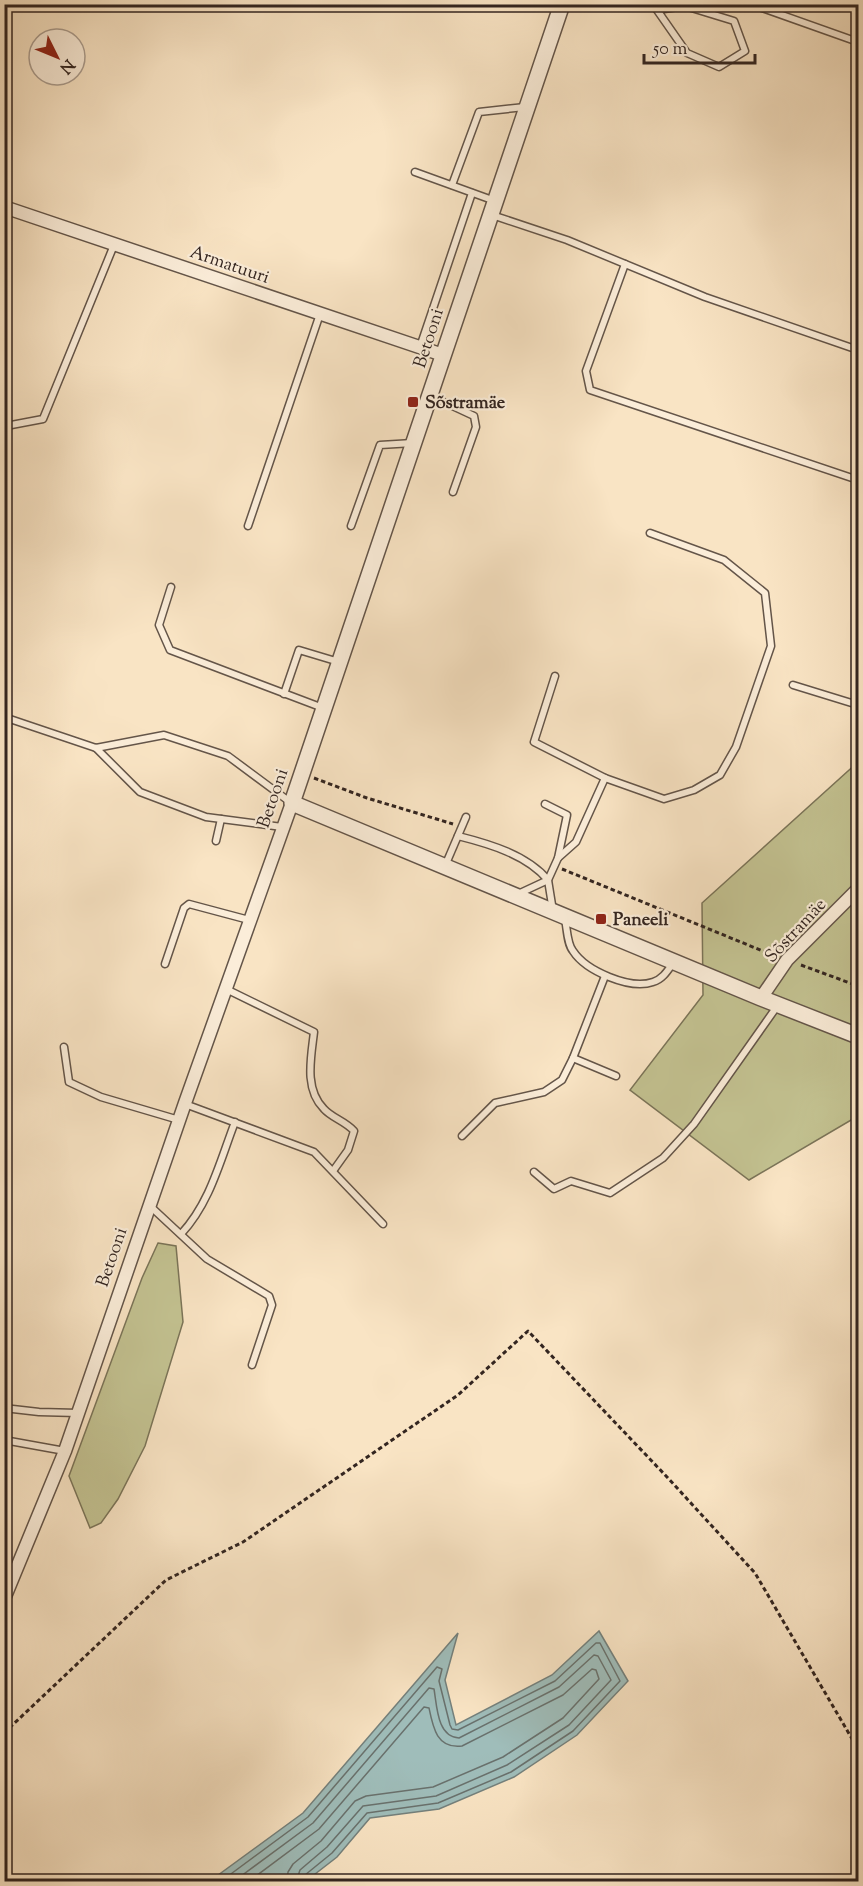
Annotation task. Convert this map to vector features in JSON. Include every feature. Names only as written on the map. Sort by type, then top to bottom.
[{"type":"street","name":"Betooni","points":[[4,1599],[65,1451],[225,988],[292,803],[529,106],[559,6]]},
{"type":"street","name":"Armatuuri","points":[[4,207],[443,355]]},
{"type":"street","points":[[292,803],[858,1036]]},
{"type":"street","name":"Sõstramäe","points":[[761,998],[787,960],[858,889]]},
{"type":"lane","points":[[751,4],[858,42]]},
{"type":"lane","points":[[685,6],[734,21],[745,51],[719,67],[687,54],[655,7],[685,6]]},
{"type":"lane","points":[[452,186],[479,112],[529,106]]},
{"type":"lane","points":[[415,172],[472,193],[494,208],[705,297],[858,350]]},
{"type":"lane","points":[[420,347],[472,193]]},
{"type":"lane","points":[[6,426],[43,418],[114,244]]},
{"type":"lane","points":[[625,264],[586,371],[590,390],[858,480]]},
{"type":"lane","points":[[248,526],[321,314]]},
{"type":"lane","points":[[430,396],[474,416],[476,427],[453,492]]},
{"type":"lane","points":[[351,526],[380,445],[414,443]]},
{"type":"lane","points":[[555,676],[534,742],[605,778],[664,799],[694,790],[720,774],[736,747],[771,645],[765,592],[724,560],[650,533]]},
{"type":"lane","points":[[171,587],[159,625],[170,650],[323,709]]},
{"type":"lane","points":[[284,694],[298,650],[339,662]]},
{"type":"lane","points":[[793,685],[858,705]]},
{"type":"lane","points":[[4,717],[96,748],[140,792],[206,816],[282,827]]},
{"type":"lane","points":[[96,748],[164,735],[228,756],[292,803]]},
{"type":"lane","points":[[558,858],[576,842],[605,778]]},
{"type":"lane","points":[[515,895],[549,880],[558,858],[567,815],[545,804]]},
{"type":"lane","points":[[444,866],[466,817]]},
{"type":"lane","points":[[216,841],[222,819]]},
{"type":"lane","points":[[458,836],[520,858],[539,869],[549,880],[572,951],[590,967],[605,976],[632,984],[653,982],[666,974],[674,961]]},
{"type":"lane","points":[[165,964],[184,908],[189,904],[249,920]]},
{"type":"lane","points":[[462,1136],[495,1103],[544,1092],[562,1080],[605,976]]},
{"type":"lane","points":[[225,988],[314,1032],[310,1067],[313,1095],[324,1110],[346,1123],[354,1131],[348,1150],[333,1171]]},
{"type":"lane","points":[[534,1172],[554,1189],[571,1181],[610,1193],[663,1158],[694,1124],[779,1005]]},
{"type":"lane","points":[[64,1047],[69,1082],[101,1097],[179,1120]]},
{"type":"lane","points":[[573,1058],[616,1076]]},
{"type":"lane","points":[[185,1103],[314,1152],[383,1224]]},
{"type":"lane","points":[[181,1234],[193,1221],[208,1195],[235,1122]]},
{"type":"lane","points":[[150,1205],[207,1258],[269,1296],[272,1305],[252,1365]]},
{"type":"lane","points":[[4,1408],[78,1413]]},
{"type":"lane","points":[[4,1440],[65,1451]]},
{"type":"path","points":[[301,774],[462,828]]},
{"type":"path","points":[[555,866],[787,960],[858,986]]},
{"type":"path","points":[[4,1733],[166,1580],[243,1542],[458,1395],[528,1331],[667,1476],[755,1573],[858,1749]]},
{"type":"shaded area","points":[[858,762],[858,1116],[749,1180],[630,1090],[703,995],[702,903]]},
{"type":"shaded area","points":[[158,1243],[176,1246],[183,1322],[145,1446],[118,1499],[101,1523],[90,1528],[69,1476],[142,1278]]},
{"type":"water","points":[[599,1631],[628,1681],[577,1735],[514,1777],[439,1809],[370,1818],[337,1857],[306,1881],[210,1881],[303,1813],[458,1633],[445,1680],[456,1725],[552,1675]]},
{"type":"place","name":"Sõstramäe","points":[[413,402]]},
{"type":"place","name":"Paneeli","points":[[601,919]]}]
